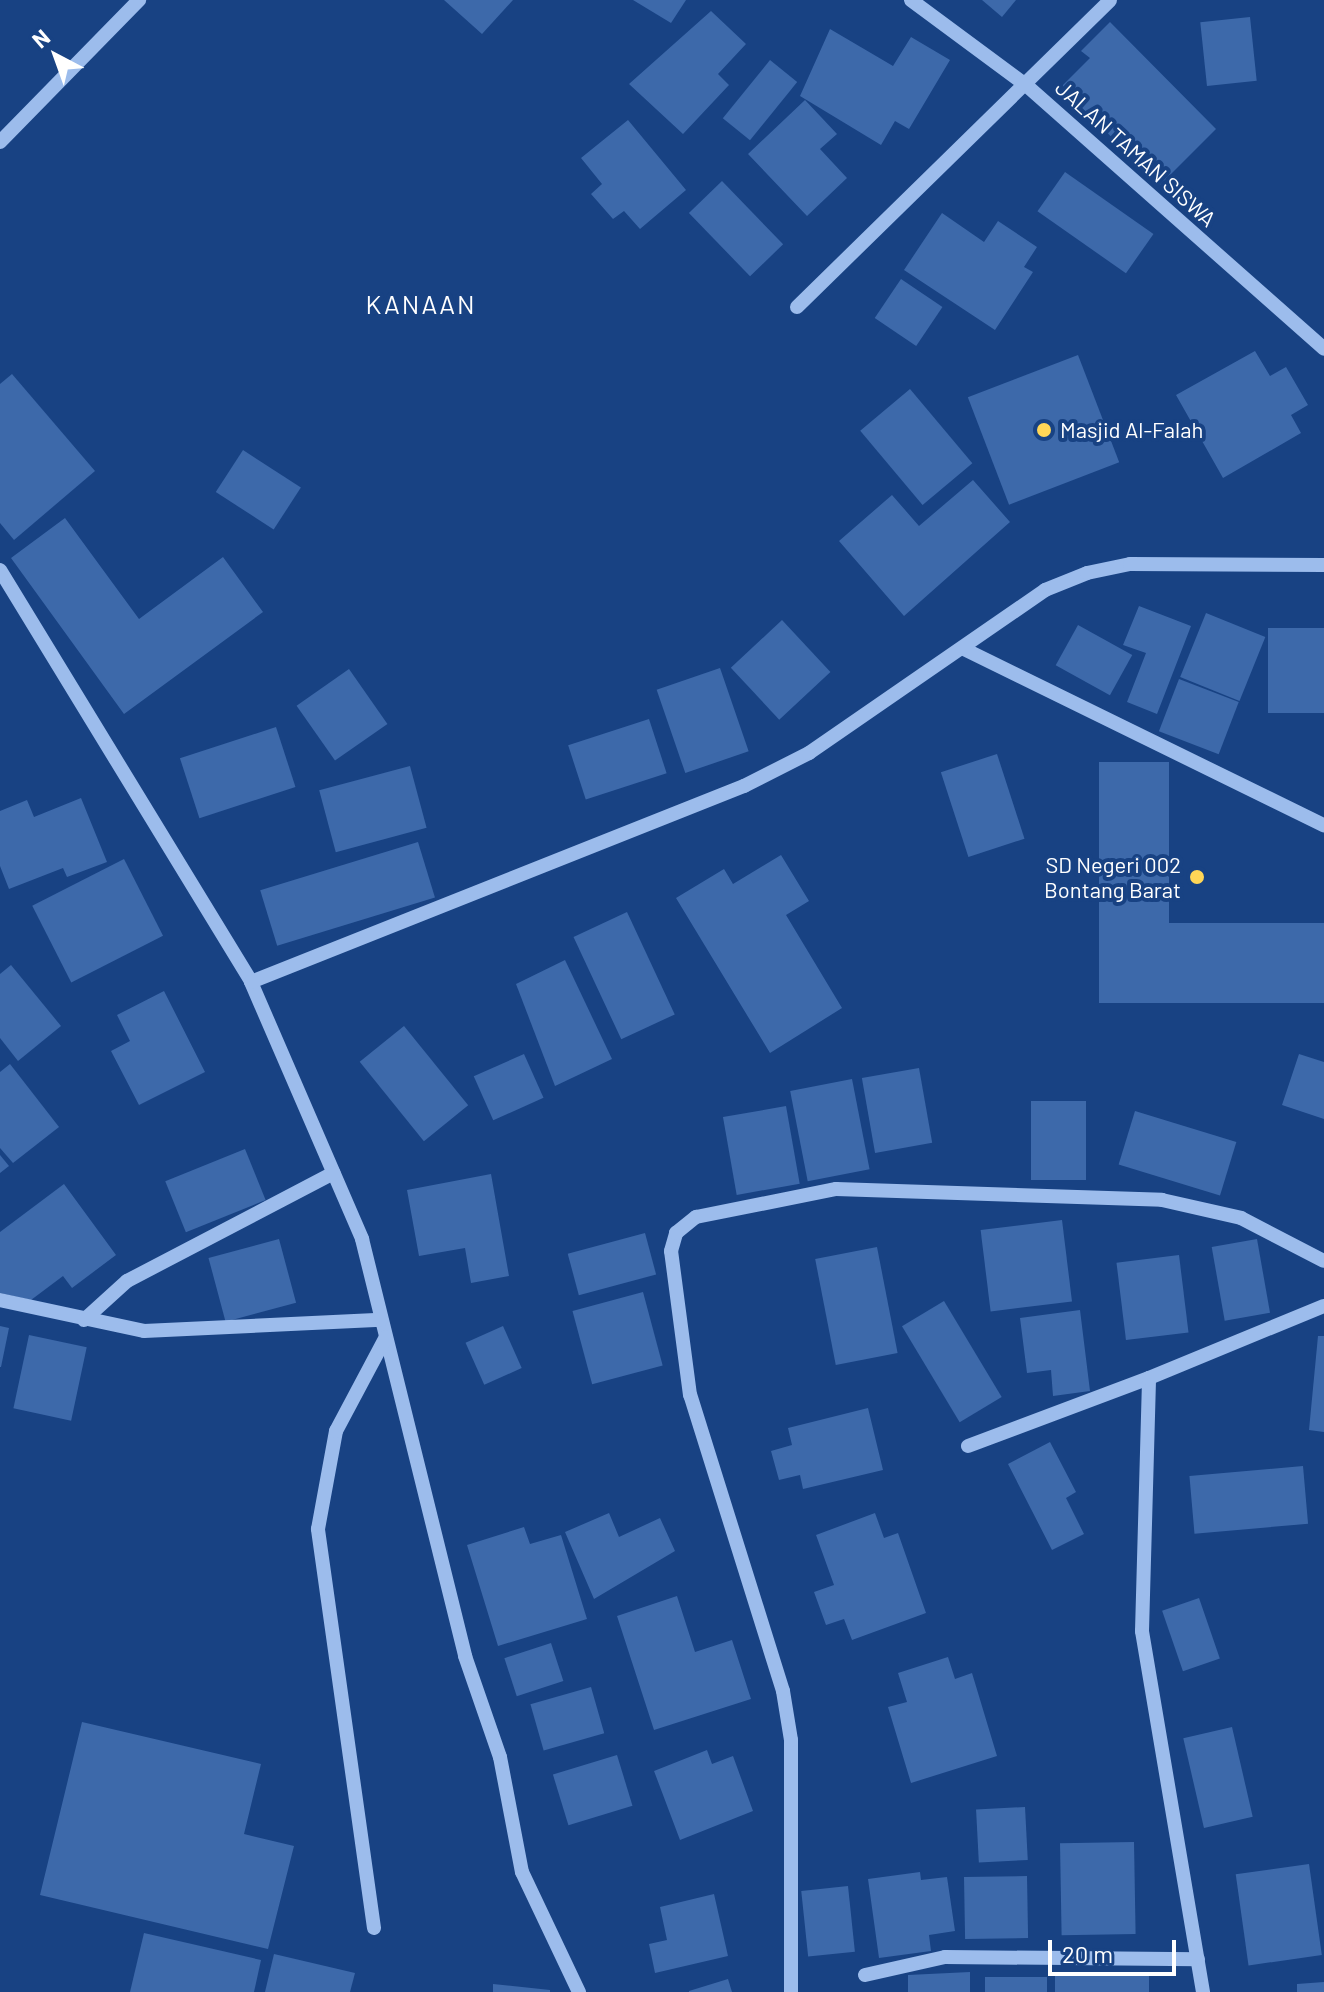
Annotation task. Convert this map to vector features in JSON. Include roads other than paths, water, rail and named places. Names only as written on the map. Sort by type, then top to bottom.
[{"type":"street","points":[[0,142],[139,0]]},
{"type":"street","name":"JALAN TAMAN SISWA","points":[[911,0],[1026,85],[1324,349]]},
{"type":"street","points":[[797,307],[1110,0]]},
{"type":"street","points":[[251,982],[744,786],[809,753],[964,649],[1045,590],[1087,573],[1130,564],[1324,565]]},
{"type":"street","points":[[0,570],[251,982],[362,1239],[465,1656],[500,1757],[522,1872],[579,1992]]},
{"type":"street","points":[[964,649],[1324,825]]},
{"type":"street","points":[[84,1320],[127,1281],[334,1173]]},
{"type":"street","points":[[791,1992],[791,1740],[783,1691],[690,1395],[671,1251],[676,1233],[696,1217],[836,1189],[1115,1198],[1241,1218],[1324,1261]]},
{"type":"street","points":[[0,1300],[144,1331],[381,1320]]},
{"type":"street","points":[[968,1446],[1149,1378],[1324,1306]]},
{"type":"street","points":[[374,1928],[318,1529],[336,1431],[386,1337]]},
{"type":"street","points":[[1149,1378],[1142,1631],[1203,1992]]},
{"type":"street","points":[[865,1975],[945,1957],[1198,1959]]},
{"type":"place","name":"Masjid Al-Falah","points":[[1044,430]]},
{"type":"place","name":"SD Negeri 002 Bontang Barat","points":[[1197,877]]},
{"type":"district","name":"KANAAN","points":[[421,304]]}]
